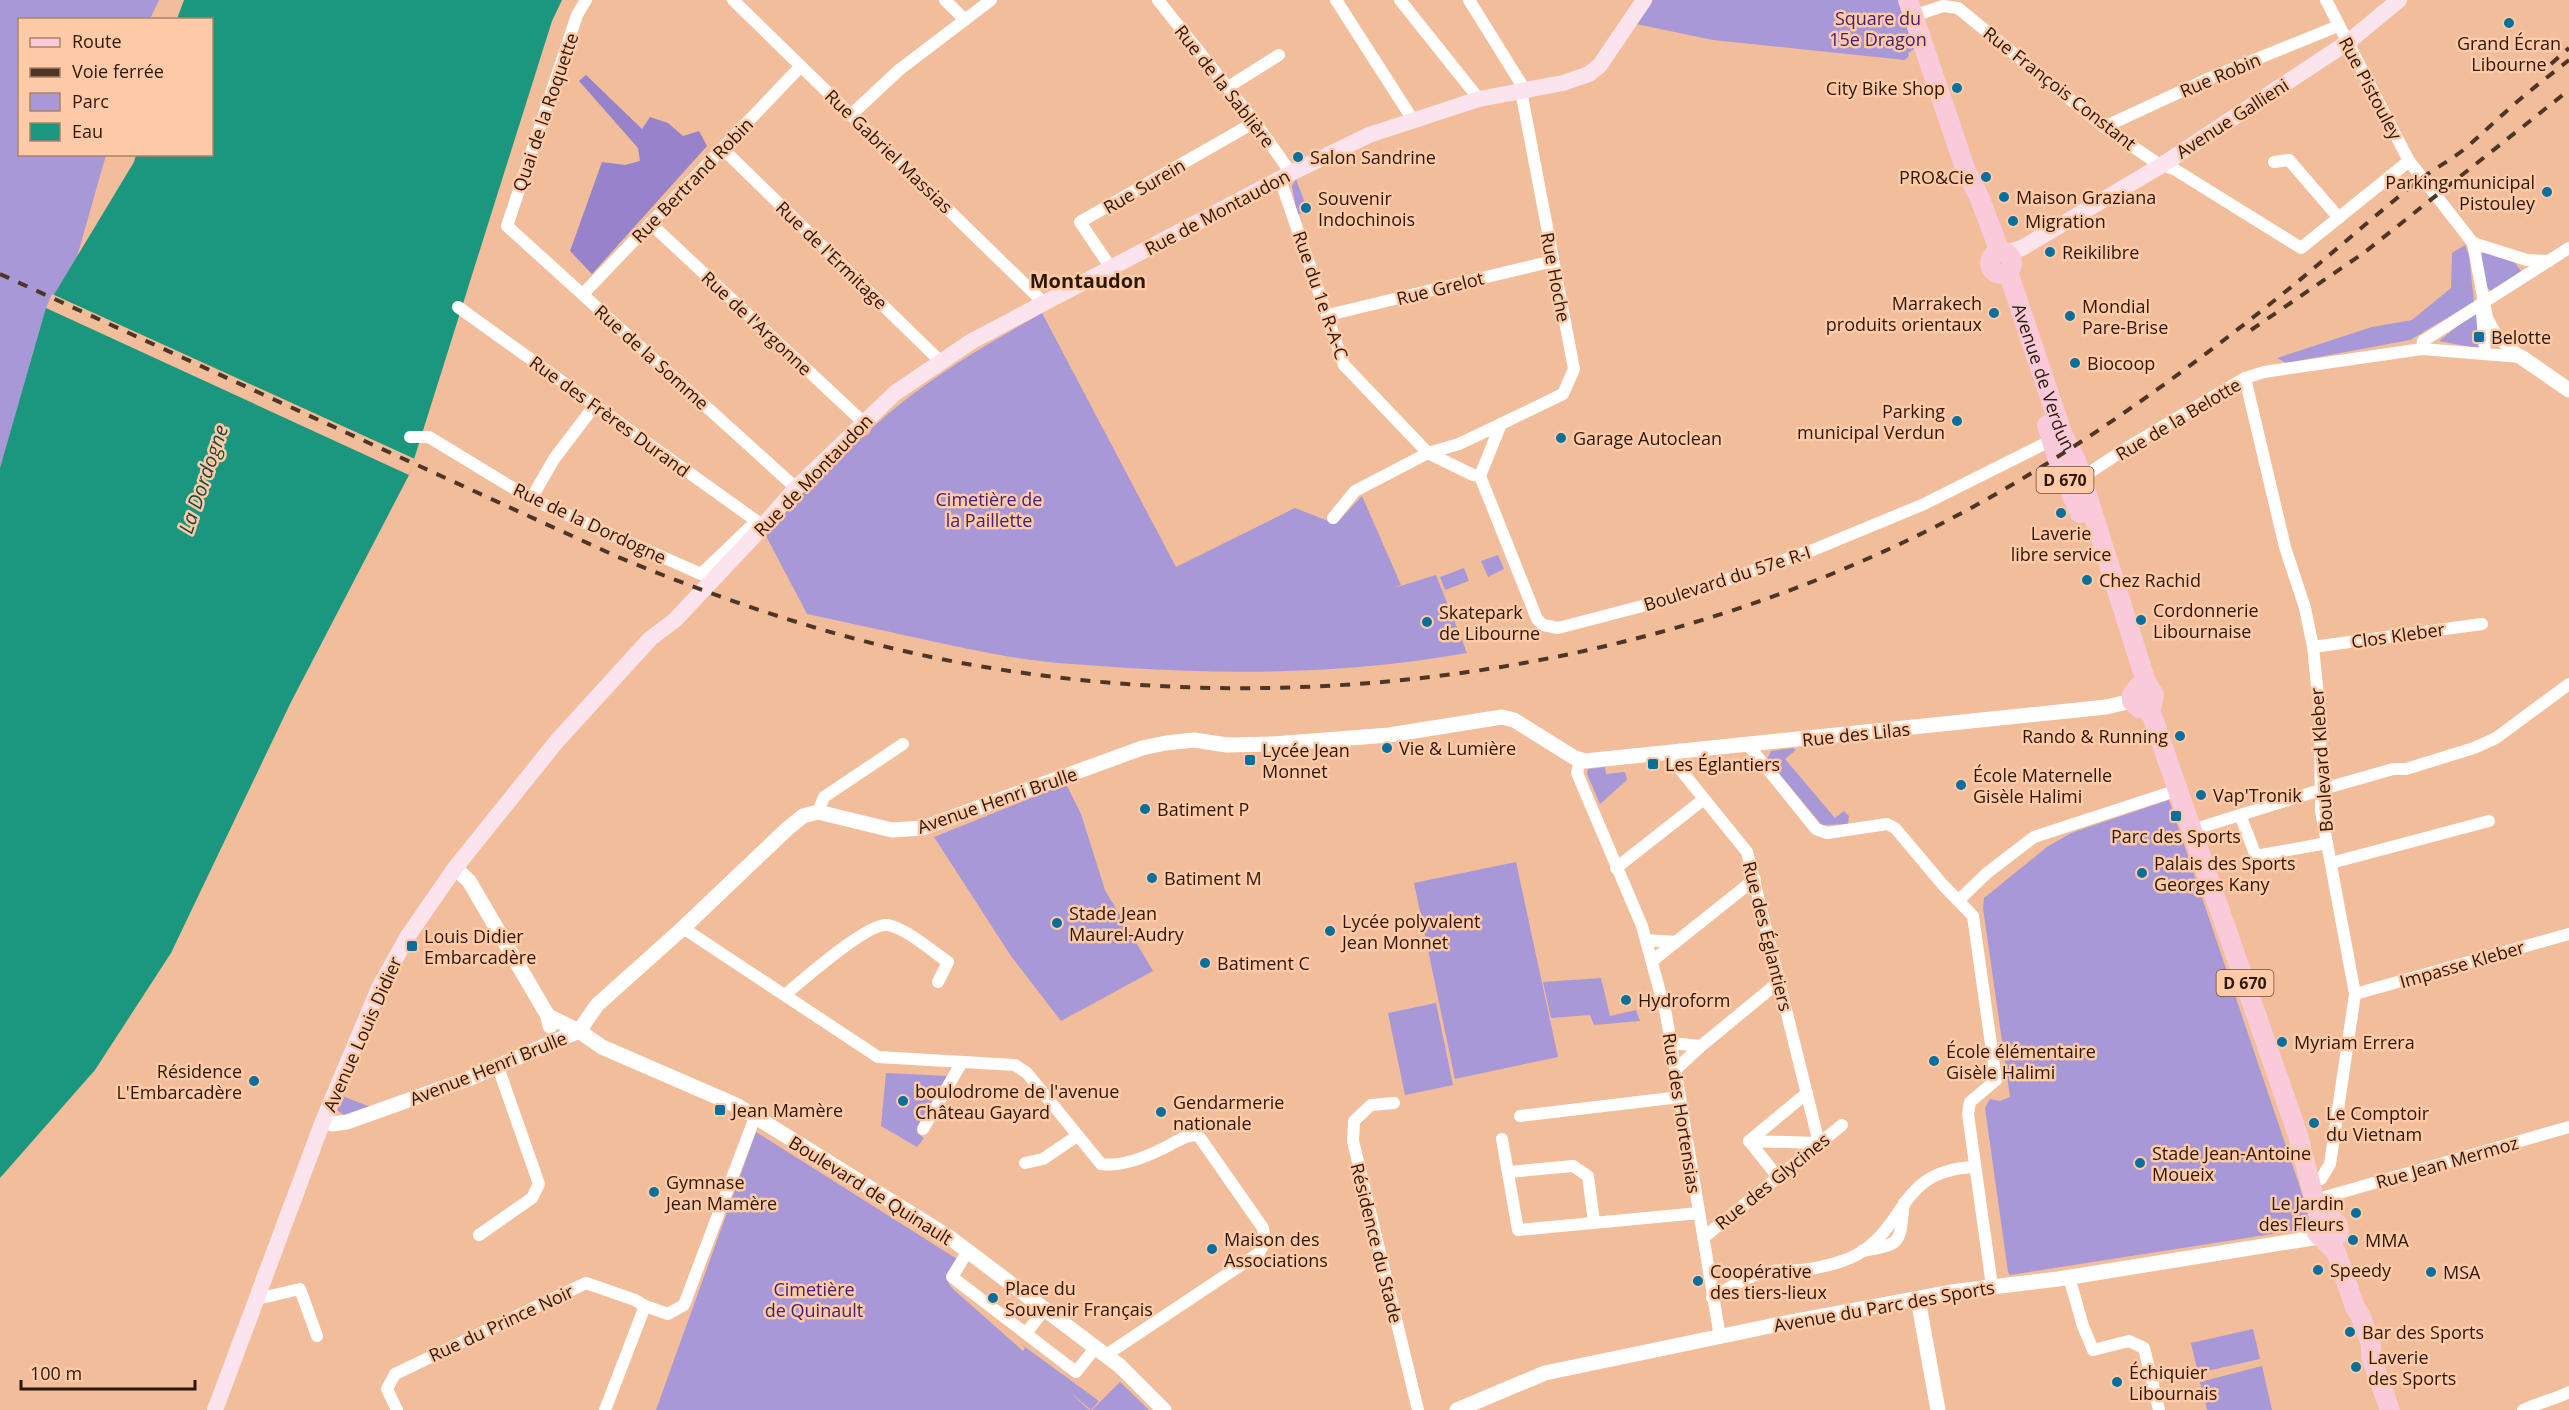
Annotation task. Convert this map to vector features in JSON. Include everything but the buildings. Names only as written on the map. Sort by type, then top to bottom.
[{"type":"main road","name":"Rue de Montaudon","points":[[691,603],[705,579],[762,525],[863,422],[895,393],[972,341],[1286,176],[1369,135],[1479,99],[1563,83],[1595,70],[1644,0]]},
{"type":"main road","name":"Avenue Gallieni","points":[[2002,262],[2027,255],[2058,228],[2162,165],[2348,42],[2399,0]]},
{"type":"main road","name":"Avenue de Verdun","points":[[1910,8],[1966,171],[1973,223],[2002,262],[2062,433],[2076,460],[2141,696]]},
{"type":"main road","name":"Avenue de Verdun","points":[[2002,262],[2063,476],[2102,568],[2141,696],[2192,830],[2298,1135],[2328,1231]]},
{"type":"main road","name":"Avenue Louis Didier","points":[[215,1410],[323,1122],[379,988],[408,936],[455,868],[556,741],[650,639],[675,620],[691,603]]},
{"type":"main road","name":"Avenue de Verdun","points":[[2298,1135],[2323,1188],[2328,1211],[2328,1231]]},
{"type":"main road","name":"D 670","points":[[2328,1231],[2371,1344],[2371,1357],[2390,1410]]},
{"type":"main road","name":"D 670","points":[[2328,1231],[2378,1338],[2379,1354],[2398,1410]]},
{"type":"street","name":"Quai de la Roquette","points":[[507,226],[578,15],[586,0]]},
{"type":"street","name":"Rue Gabriel Massias","points":[[733,0],[1045,304]]},
{"type":"street","points":[[945,0],[965,20]]},
{"type":"street","points":[[852,114],[899,70],[991,0]]},
{"type":"street","name":"Rue de la Sablière","points":[[1158,0],[1255,122],[1286,176]]},
{"type":"street","points":[[1336,0],[1413,120]]},
{"type":"street","points":[[1400,0],[1479,99]]},
{"type":"street","points":[[1470,0],[1523,90]]},
{"type":"street","name":"Rue Pistouley","points":[[2326,0],[2409,161],[2473,243]]},
{"type":"street","name":"Rue François Constant","points":[[1910,8],[1943,6],[1958,8],[2104,127],[2162,165],[2174,169],[2301,248],[2409,161]]},
{"type":"street","name":"Rue Robin","points":[[2104,127],[2210,78],[2338,26]]},
{"type":"street","points":[[1228,87],[1280,56]]},
{"type":"street","name":"Rue Bertrand Robin","points":[[583,294],[801,66]]},
{"type":"street","name":"Rue Hoche","points":[[1333,518],[1354,491],[1428,453],[1459,444],[1563,394],[1574,369],[1523,90]]},
{"type":"street","name":"Rue Surein","points":[[1111,268],[1080,222],[1255,122]]},
{"type":"street","name":"Rue de l'Ermitage","points":[[722,148],[941,362]]},
{"type":"street","points":[[2274,162],[2289,160],[2339,218]]},
{"type":"street","name":"Rue du 1e R-A-C","points":[[1286,176],[1344,365],[1428,453]]},
{"type":"street","name":"Rue de l'Argonne","points":[[650,223],[863,422]]},
{"type":"street","name":"Rue de la Somme","points":[[507,226],[796,488]]},
{"type":"street","points":[[2550,261],[2528,260],[2473,243],[2487,318],[2498,338],[2520,357],[2569,390]]},
{"type":"street","points":[[2416,349],[2423,341],[2569,248]]},
{"type":"street","name":"Rue Grelot","points":[[1328,315],[1553,261]]},
{"type":"street","points":[[2483,302],[2485,354]]},
{"type":"street","name":"Rue des Frères Durand","points":[[458,307],[762,525]]},
{"type":"street","name":"Rue de la Belotte","points":[[2081,478],[2130,446],[2245,378],[2264,372],[2416,349],[2520,357]]},
{"type":"street","name":"Boulevard Kleber","points":[[2245,378],[2285,548],[2305,608],[2313,647],[2320,716],[2322,811],[2355,994],[2330,1164],[2323,1188]]},
{"type":"street","points":[[531,499],[554,459],[595,405]]},
{"type":"street","points":[[1428,453],[1473,475],[1480,476],[1501,424]]},
{"type":"street","name":"Rue de la Dordogne","points":[[410,437],[429,437],[531,499],[705,579]]},
{"type":"street","name":"Boulevard du 57e R-I","points":[[1480,476],[1537,620],[1544,625],[1558,628],[1677,597],[1813,550],[1931,501],[2052,440]]},
{"type":"street","name":"Clos Kleber","points":[[2313,647],[2482,624]]},
{"type":"street","points":[[2192,830],[2321,789],[2392,769],[2406,769],[2474,748],[2496,738],[2569,684]]},
{"type":"street","name":"Rue des Lilas","points":[[1580,760],[1595,761],[2106,707],[2141,696]]},
{"type":"street","name":"Avenue Henri Brulle","points":[[323,1122],[332,1124],[347,1122],[498,1067],[579,1031],[597,1005],[684,928],[803,816],[819,812],[892,830],[908,831],[923,828],[1142,748],[1166,743],[1194,740],[1227,745],[1273,744],[1389,735],[1502,717],[1514,720],[1580,760]]},
{"type":"street","points":[[819,812],[824,797],[903,744]]},
{"type":"street","points":[[1748,745],[1816,829],[1827,833],[1887,824],[1895,828],[1943,885],[1973,916],[1996,1080],[1971,1102],[1968,1114],[1992,1286]]},
{"type":"street","name":"Rue des Églantiers","points":[[1666,753],[1747,852],[1820,1143]]},
{"type":"street","name":"Rue des Hortensias","points":[[1580,760],[1577,773],[1646,940],[1652,961],[1671,1043],[1720,1337]]},
{"type":"street","points":[[1959,900],[1987,873],[2034,837],[2178,790]]},
{"type":"street","points":[[1617,868],[1704,799]]},
{"type":"street","points":[[2240,815],[2256,856],[2327,843]]},
{"type":"street","points":[[2331,863],[2489,821]]},
{"type":"street","points":[[455,868],[469,881],[548,1016],[551,1032],[546,1045]]},
{"type":"street","points":[[1652,961],[1755,879]]},
{"type":"street","points":[[786,994],[868,929],[887,925],[903,931],[948,962],[938,982]]},
{"type":"street","points":[[684,928],[878,1057],[1015,1065],[1027,1073],[1101,1164],[1114,1166],[1161,1150],[1188,1135],[1198,1135],[1263,1228],[1265,1242],[1259,1253],[1101,1351],[1076,1372],[952,1277],[968,1251]]},
{"type":"street","name":"Impasse Kleber","points":[[2355,994],[2569,934]]},
{"type":"street","points":[[1646,940],[1676,942]]},
{"type":"street","points":[[1675,1070],[1780,981]]},
{"type":"street","name":"Boulevard de Quinault","points":[[548,1016],[579,1031],[602,1047],[724,1100],[755,1117],[968,1251],[1101,1351],[1142,1386],[1164,1410]]},
{"type":"street","points":[[1671,1043],[1701,1046]]},
{"type":"street","points":[[923,1129],[962,1062]]},
{"type":"street","points":[[479,1235],[532,1198],[539,1184],[498,1067]]},
{"type":"street","points":[[1749,1141],[1808,1093]]},
{"type":"street","points":[[1520,1116],[1680,1097]]},
{"type":"street","name":"Résidence du Stade","points":[[1394,1103],[1371,1105],[1354,1121],[1353,1141],[1418,1410]]},
{"type":"street","points":[[605,1410],[645,1306],[668,1314],[684,1305],[755,1117]]},
{"type":"street","name":"Rue des Glycines","points":[[1703,1238],[1842,1125]]},
{"type":"street","name":"Rue Jean Mermoz","points":[[2323,1188],[2569,1127]]},
{"type":"street","points":[[1025,1163],[1043,1159],[1077,1136]]},
{"type":"street","points":[[1502,1139],[1518,1230],[1699,1213]]},
{"type":"street","points":[[1749,1141],[1820,1143]]},
{"type":"street","points":[[1749,1141],[1778,1177]]},
{"type":"street","points":[[1509,1172],[1573,1166],[1588,1176],[1594,1222]]},
{"type":"street","points":[[1712,1298],[1759,1274],[1822,1266],[1862,1251],[1883,1231],[1919,1186],[1954,1169],[1975,1167]]},
{"type":"street","name":"Avenue du Parc des Sports","points":[[1457,1410],[1545,1373],[1720,1337],[1992,1286],[2069,1277],[2328,1231]]},
{"type":"street","points":[[2069,1277],[2083,1326],[2093,1350],[2129,1341],[2144,1348],[2159,1410]]},
{"type":"street","name":"Rue du Prince Noir","points":[[397,1410],[387,1389],[395,1374],[586,1283],[635,1300],[645,1306]]},
{"type":"street","points":[[257,1299],[300,1289],[317,1336]]},
{"type":"street","points":[[1918,1299],[1938,1410]]},
{"type":"street","points":[[1026,1333],[1045,1310]]},
{"type":"street","points":[[2523,1410],[2540,1401],[2552,1401],[2569,1392]]},
{"type":"green space","points":[[0,0],[159,0],[150,18],[18,18],[18,156],[106,156],[0,527]]},
{"type":"green space","name":"Square du 15e Dragon","points":[[1653,0],[1899,0],[1916,48],[1908,53],[1909,56],[1905,60],[1713,40],[1636,24]]},
{"type":"green space","points":[[1296,179],[1308,211],[1297,215],[1292,186]]},
{"type":"green space","points":[[2465,245],[2469,256],[2474,302],[2410,340],[2286,363],[2277,358],[2372,327],[2412,320],[2451,288],[2452,253]]},
{"type":"green space","points":[[2484,251],[2515,263],[2521,271],[2492,292],[2485,286],[2480,256]]},
{"type":"green space","points":[[2476,311],[2482,349],[2439,341]]},
{"type":"green space","name":"Cimetière de la Paillette","points":[[1042,313],[1176,567],[1295,508],[1336,524],[1362,496],[1401,585],[1394,588],[1436,575],[1467,653],[1382,665],[1298,671],[1128,668],[1055,663],[1011,657],[807,614],[765,534],[828,466],[857,440],[869,434],[872,428],[891,411],[932,380]]},
{"type":"green space","points":[[1498,555],[1504,569],[1488,577],[1481,561]]},
{"type":"green space","points":[[1464,568],[1469,581],[1445,590],[1440,577]]},
{"type":"green space","points":[[1793,748],[1796,750],[1785,759],[1835,818],[1844,811],[1849,816],[1848,824],[1822,825],[1767,759],[1771,751]]},
{"type":"green space","points":[[1605,767],[1606,774],[1625,772],[1627,780],[1600,804],[1587,774],[1588,769]]},
{"type":"green space","name":"Stade Jean Maurel-Audry","points":[[1066,784],[1081,814],[1105,890],[1153,971],[1061,1021],[1011,956],[934,837]]},
{"type":"green space","points":[[2169,800],[2311,1220],[2304,1229],[2010,1275],[1985,1108],[1990,1099],[2000,1101],[2010,1097],[1983,908],[1984,898],[2047,847],[2071,833]]},
{"type":"green space","points":[[1516,862],[1558,1057],[1455,1079],[1414,883]]},
{"type":"green space","points":[[1601,978],[1610,1016],[1636,1010],[1640,1021],[1594,1025],[1590,1015],[1551,1018],[1543,982]]},
{"type":"green space","points":[[1436,1003],[1453,1085],[1405,1095],[1388,1013]]},
{"type":"green space","points":[[886,1073],[949,1076],[917,1133],[924,1138],[917,1147],[881,1126]]},
{"type":"green space","points":[[342,1096],[373,1108],[345,1116],[337,1110]]},
{"type":"green space","name":"Cimetière de Quinault","points":[[756,1132],[957,1259],[948,1278],[953,1289],[1023,1351],[1025,1348],[1021,1344],[1099,1401],[1091,1410],[1070,1392],[1089,1410],[656,1410]]},
{"type":"green space","points":[[2253,1329],[2260,1359],[2198,1373],[2191,1343]]},
{"type":"green space","points":[[2262,1366],[2272,1410],[2207,1410],[2200,1382]]},
{"type":"green space","points":[[1120,1382],[1149,1410],[1092,1410]]},
{"type":"shaded area","points":[[586,75],[642,129],[650,117],[668,123],[683,136],[699,131],[707,146],[592,274],[570,251],[602,162],[625,165],[640,161],[638,148],[579,81]]},
{"type":"water","name":"La Dordogne","points":[[184,0],[562,0],[552,21],[409,475],[291,702],[171,953],[95,1070],[0,1178],[0,468],[46,308],[136,156],[213,156],[213,18],[177,18]]},
{"type":"pier","points":[[52,294],[415,459],[409,475],[46,308]]},
{"type":"railway","points":[[2551,64],[2569,48]]},
{"type":"railway","points":[[0,274],[618,557],[662,575],[796,622],[887,647],[979,666],[1113,683],[1249,688],[1386,682],[1522,663],[1655,633],[1786,592],[1911,539],[2030,474],[2096,432],[2160,387],[2285,292],[2426,175],[2462,151],[2569,60]]},
{"type":"railway","points":[[2251,330],[2365,252],[2569,90]]},
{"type":"place","name":"Grand Écran Libourne","points":[[2509,23]]},
{"type":"place","name":"City Bike Shop","points":[[1957,88]]},
{"type":"place","name":"Salon Sandrine","points":[[1298,157]]},
{"type":"place","name":"PRO&Cie","points":[[1986,177]]},
{"type":"place","name":"Parking municipal Pistouley","points":[[2547,192]]},
{"type":"place","name":"Maison Graziana","points":[[2004,197]]},
{"type":"place","name":"Souvenir Indochinois","points":[[1306,208]]},
{"type":"place","name":"Migration","points":[[2013,221]]},
{"type":"place","name":"Reikilibre","points":[[2050,252]]},
{"type":"place","name":"Marrakech produits orientaux","points":[[1994,313]]},
{"type":"place","name":"Mondial Pare-Brise","points":[[2070,316]]},
{"type":"place","name":"Belotte","points":[[2479,337]]},
{"type":"place","name":"Biocoop","points":[[2075,363]]},
{"type":"place","name":"Parking municipal Verdun","points":[[1957,421]]},
{"type":"place","name":"Garage Autoclean","points":[[1561,438]]},
{"type":"place","name":"Laverie libre service","points":[[2061,513]]},
{"type":"place","name":"Chez Rachid","points":[[2087,580]]},
{"type":"place","name":"Cordonnerie Libournaise","points":[[2141,620]]},
{"type":"place","name":"Skatepark de Libourne","points":[[1427,622]]},
{"type":"place","name":"Rando & Running","points":[[2180,736]]},
{"type":"place","name":"Vie & Lumière","points":[[1387,748]]},
{"type":"place","name":"Lycée Jean Monnet","points":[[1250,760]]},
{"type":"place","name":"Les Églantiers","points":[[1653,764]]},
{"type":"place","name":"École Maternelle Gisèle Halimi","points":[[1961,785]]},
{"type":"place","name":"Vap'Tronik","points":[[2201,795]]},
{"type":"place","name":"Batiment P","points":[[1145,809]]},
{"type":"place","name":"Parc des Sports","points":[[2176,816]]},
{"type":"place","name":"Palais des Sports Georges Kany","points":[[2142,873]]},
{"type":"place","name":"Batiment M","points":[[1152,878]]},
{"type":"place","name":"Stade Jean Maurel-Audry","points":[[1057,923]]},
{"type":"place","name":"Lycée polyvalent Jean Monnet","points":[[1330,931]]},
{"type":"place","name":"Louis Didier Embarcadère","points":[[412,946]]},
{"type":"place","name":"Batiment C","points":[[1205,963]]},
{"type":"place","name":"Hydroform","points":[[1626,1000]]},
{"type":"place","name":"Myriam Errera","points":[[2282,1042]]},
{"type":"place","name":"École élémentaire Gisèle Halimi","points":[[1934,1061]]},
{"type":"place","name":"Résidence L'Embarcadère","points":[[254,1081]]},
{"type":"place","name":"boulodrome de l'avenue Château Gayard","points":[[903,1101]]},
{"type":"place","name":"Jean Mamère","points":[[720,1110]]},
{"type":"place","name":"Gendarmerie nationale","points":[[1161,1112]]},
{"type":"place","name":"Le Comptoir du Vietnam","points":[[2314,1123]]},
{"type":"place","name":"Stade Jean-Antoine Moueix","points":[[2140,1163]]},
{"type":"place","name":"Gymnase Jean Mamère","points":[[654,1192]]},
{"type":"place","name":"Le Jardin des Fleurs","points":[[2356,1213]]},
{"type":"place","name":"MMA","points":[[2353,1240]]},
{"type":"place","name":"Maison des Associations","points":[[1212,1249]]},
{"type":"place","name":"Speedy","points":[[2318,1270]]},
{"type":"place","name":"MSA","points":[[2431,1272]]},
{"type":"place","name":"Coopérative des tiers-lieux","points":[[1698,1281]]},
{"type":"place","name":"Place du Souvenir Français","points":[[993,1298]]},
{"type":"place","name":"Bar des Sports","points":[[2350,1332]]},
{"type":"place","name":"Laverie des Sports","points":[[2356,1367]]},
{"type":"place","name":"Échiquier Libournais","points":[[2117,1382]]},
{"type":"district","name":"Montaudon","points":[[1088,280]]}]
